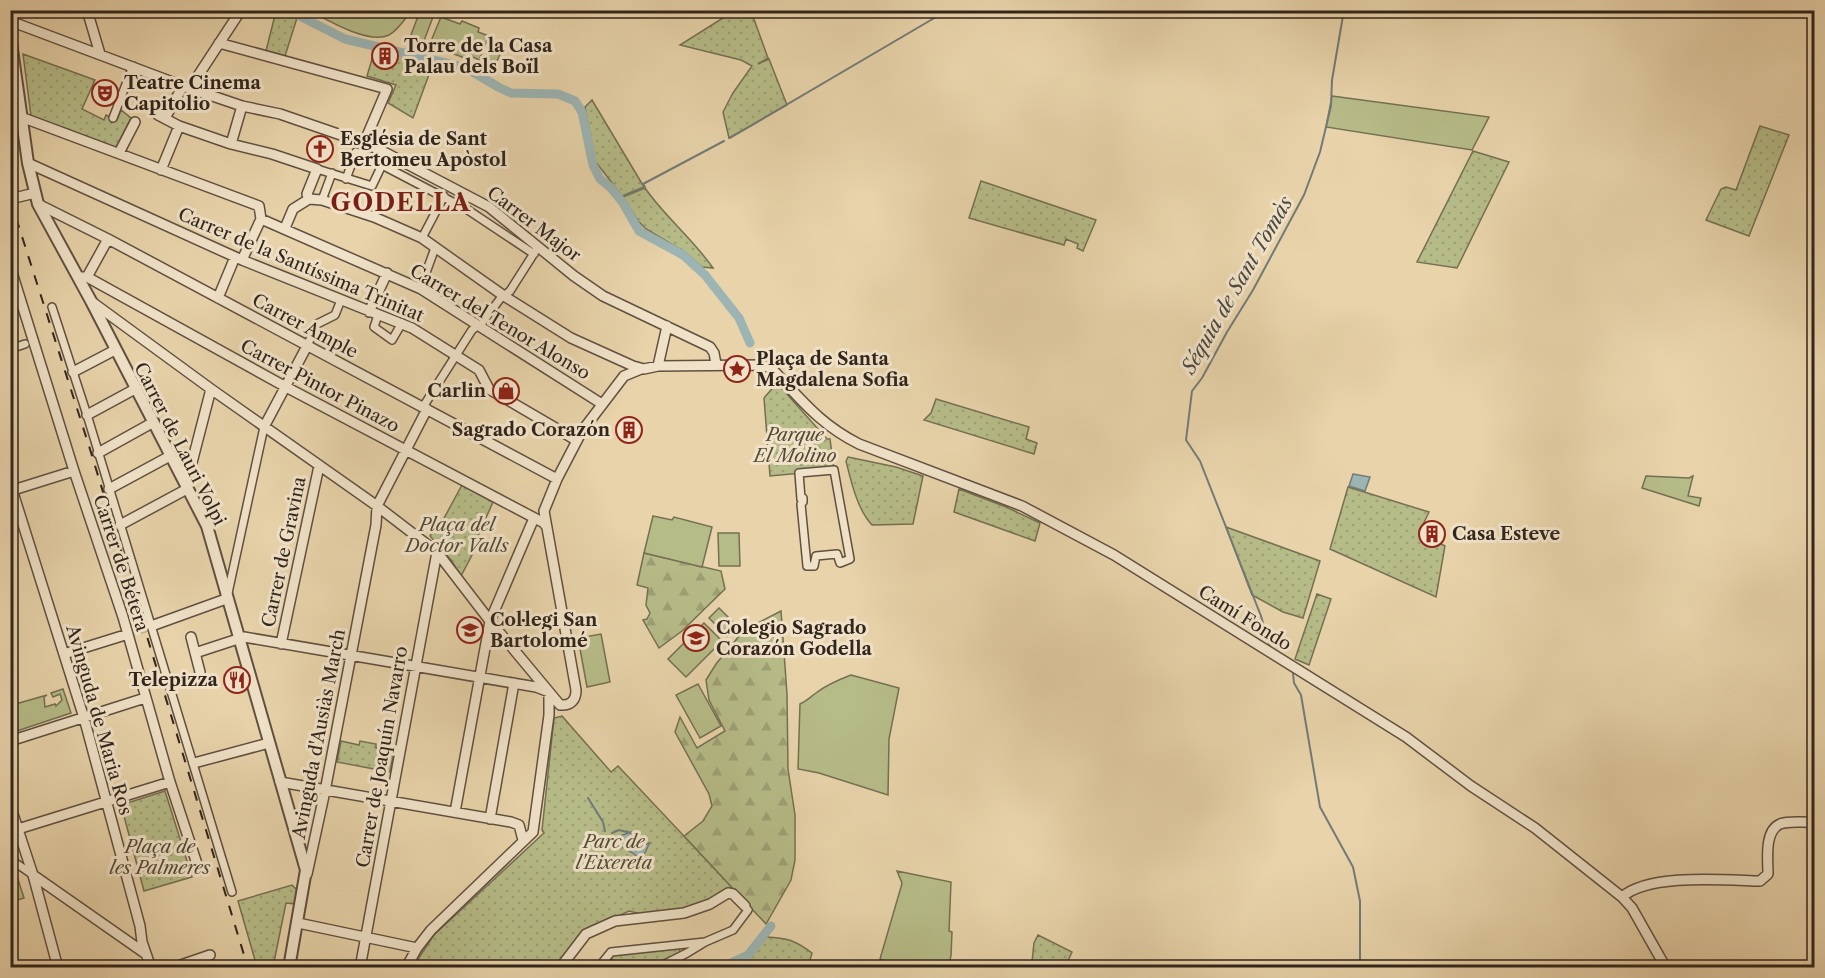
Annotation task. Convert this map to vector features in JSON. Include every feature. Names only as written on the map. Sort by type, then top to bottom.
[{"type":"street","points":[[87,10],[100,54]]},
{"type":"street","points":[[241,10],[219,43],[162,117],[179,126],[231,144],[272,154],[332,173],[346,180],[372,186],[381,165]]},
{"type":"street","name":"Carrer Major","points":[[10,21],[186,87],[242,106],[280,114],[364,143],[412,166],[489,207],[536,250],[603,296],[710,347],[716,364]]},
{"type":"street","name":"Carrer de Lauri Volpi","points":[[10,35],[28,163],[36,198],[82,277],[115,350],[207,526],[306,876]]},
{"type":"street","points":[[219,43],[387,89],[364,143]]},
{"type":"street","points":[[113,118],[133,66]]},
{"type":"street","points":[[231,144],[242,106]]},
{"type":"street","name":"Carrer del Tenor Alonso","points":[[21,117],[259,206],[261,219],[420,289],[602,404]]},
{"type":"street","points":[[119,153],[135,122]]},
{"type":"street","points":[[161,170],[179,126]]},
{"type":"street","points":[[346,180],[356,152],[444,196],[536,250],[510,291],[482,323],[472,330],[456,355],[425,408],[377,506]]},
{"type":"street","name":"Carrer de la Santíssima Trinitat","points":[[28,163],[239,258],[402,323],[479,370],[489,389],[576,440]]},
{"type":"street","points":[[309,199],[307,194],[317,169]]},
{"type":"street","points":[[322,200],[332,173]]},
{"type":"street","points":[[422,238],[444,196]]},
{"type":"street","points":[[10,199],[36,198]]},
{"type":"street","name":"Carrer Ample","points":[[36,198],[108,239],[557,479]]},
{"type":"street","points":[[285,228],[293,209],[309,199],[322,200],[374,217],[422,238],[504,296],[571,338],[644,369]]},
{"type":"street","points":[[218,298],[261,219]]},
{"type":"street","points":[[82,277],[108,239]]},
{"type":"street","points":[[420,289],[435,248]]},
{"type":"street","name":"Carrer de Bétera","points":[[10,266],[74,471],[123,617],[170,782],[199,870]]},
{"type":"street","points":[[387,273],[373,313],[374,327],[392,340],[402,323]]},
{"type":"street","name":"Carrer Pintor Pinazo","points":[[82,277],[546,526]]},
{"type":"street","points":[[154,625],[226,599],[264,427],[317,324],[335,315],[341,300]]},
{"type":"street","points":[[91,301],[377,506],[437,552],[558,704],[564,705],[574,699],[576,690],[544,511],[557,479],[576,440],[624,376],[658,366],[716,364]]},
{"type":"street","name":"Carrer de Bétera","points":[[51,307],[87,415],[232,892]]},
{"type":"street","points":[[658,366],[667,326]]},
{"type":"street","points":[[10,349],[26,345]]},
{"type":"street","points":[[73,372],[115,350]]},
{"type":"street","name":"Camí Fondo","points":[[716,364],[761,365],[771,368],[820,420],[837,433],[858,444],[1022,506],[1124,561],[1406,737],[1472,786],[1535,828],[1622,897],[1632,908],[1666,968]]},
{"type":"street","points":[[87,415],[135,389]]},
{"type":"street","points":[[120,525],[187,489],[211,389]]},
{"type":"street","points":[[98,453],[152,423]]},
{"type":"street","points":[[109,489],[170,456]]},
{"type":"street","name":"Carrer de Gravina","points":[[281,644],[319,466]]},
{"type":"street","points":[[834,470],[850,559],[840,563],[837,554],[816,556],[814,566],[807,566],[807,564],[801,504],[804,504],[803,498],[801,499],[799,473],[834,470]]},
{"type":"street","points":[[11,488],[74,471]]},
{"type":"street","name":"Avinguda de Maria Ros","points":[[11,488],[84,718],[151,968]]},
{"type":"street","name":"Avinguda d'Ausiàs March","points":[[289,968],[376,525],[377,506]]},
{"type":"street","points":[[455,812],[490,621],[534,518]]},
{"type":"street","name":"Carrer de Joaquín Navarro","points":[[360,968],[437,552]]},
{"type":"street","points":[[64,654],[124,635]]},
{"type":"street","points":[[191,637],[200,672]]},
{"type":"street","points":[[195,653],[243,637],[539,687],[549,693]]},
{"type":"street","points":[[490,819],[514,683]]},
{"type":"street","points":[[406,968],[417,948],[431,930],[533,832],[549,716],[549,693]]},
{"type":"street","points":[[10,741],[145,698]]},
{"type":"street","points":[[194,763],[269,743]]},
{"type":"street","points":[[18,829],[170,782]]},
{"type":"street","points":[[280,782],[519,825],[523,840]]},
{"type":"street","points":[[10,805],[33,875],[56,967]]},
{"type":"street","points":[[1622,897],[1629,891],[1647,885],[1670,882],[1703,879],[1760,881],[1768,874],[1770,834],[1775,828],[1784,823],[1815,822]]},
{"type":"street","points":[[10,859],[147,955]]},
{"type":"street","points":[[38,898],[44,890],[52,889]]},
{"type":"street","points":[[560,968],[586,934],[615,921],[684,913],[710,904],[728,893],[733,894],[746,908],[733,930],[657,968]]},
{"type":"street","points":[[298,923],[417,948]]},
{"type":"street","points":[[126,940],[136,939],[141,933]]},
{"type":"street","points":[[598,968],[611,952],[705,942]]},
{"type":"street","points":[[172,968],[210,955]]},
{"type":"green space","points":[[276,11],[282,11],[297,18],[285,56],[266,51]]},
{"type":"green space","points":[[310,11],[411,11],[389,35],[371,37],[348,30]]},
{"type":"green space","points":[[420,11],[433,17],[422,46],[409,40]]},
{"type":"green space","points":[[734,11],[751,11],[768,58],[758,64],[769,59],[787,105],[729,138],[723,112],[752,66],[741,60],[680,45]]},
{"type":"green space","points":[[441,17],[460,24],[462,21],[479,28],[478,32],[489,36],[479,60],[469,55],[467,59],[449,52],[450,48],[431,41]]},
{"type":"green space","points":[[492,40],[504,45],[495,66],[484,62]]},
{"type":"green space","points":[[375,49],[434,61],[413,118],[388,103],[396,85],[367,76]]},
{"type":"green space","points":[[23,54],[95,80],[82,109],[104,120],[106,115],[117,120],[121,110],[131,118],[115,149],[31,116]]},
{"type":"green space","points":[[1332,96],[1489,117],[1472,150],[1326,127]]},
{"type":"green space","points":[[592,100],[644,187],[622,196],[595,161],[585,107]]},
{"type":"green space","points":[[1760,126],[1789,135],[1749,236],[1706,220],[1721,189],[1726,187],[1736,190]]},
{"type":"green space","points":[[1473,151],[1509,162],[1457,268],[1417,262]]},
{"type":"green space","points":[[981,181],[1096,220],[1083,251],[1077,248],[1078,244],[1066,239],[1064,245],[969,218]]},
{"type":"green space","points":[[645,188],[713,268],[702,267],[685,252],[646,229],[638,221],[623,197]]},
{"type":"green space","name":"Parque El Molino","points":[[777,383],[827,439],[830,439],[834,470],[770,476],[764,398]]},
{"type":"green space","points":[[936,399],[1029,427],[1026,439],[1037,443],[1034,454],[924,420],[931,413]]},
{"type":"green space","points":[[848,457],[896,467],[923,476],[913,524],[872,525],[862,511],[855,494],[846,461]]},
{"type":"green space","points":[[1646,476],[1689,478],[1693,476],[1688,496],[1701,498],[1699,506],[1642,488]]},
{"type":"green space","name":"Plaça del Doctor Valls","points":[[462,485],[493,502],[477,538],[480,540],[461,576],[451,560],[430,536],[440,519],[443,520]]},
{"type":"green space","points":[[1348,487],[1429,512],[1419,533],[1445,546],[1436,597],[1330,549]]},
{"type":"green space","points":[[959,489],[1040,523],[1035,541],[954,512]]},
{"type":"green space","points":[[653,516],[672,520],[674,517],[712,527],[702,567],[644,553]]},
{"type":"green space","points":[[1226,527],[1320,561],[1303,618],[1283,612],[1252,595]]},
{"type":"green space","points":[[718,533],[739,533],[740,566],[719,566]]},
{"type":"green space","points":[[644,553],[721,571],[725,589],[682,631],[659,648],[643,620],[647,619],[650,613],[646,605],[648,588],[637,585]]},
{"type":"green space","points":[[1317,594],[1331,599],[1309,665],[1295,659]]},
{"type":"green space","points":[[719,608],[737,626],[727,636],[709,618]]},
{"type":"green space","points":[[781,611],[787,694],[788,769],[795,815],[795,860],[791,880],[766,924],[684,836],[703,821],[712,806],[709,794],[675,732],[680,717],[697,748],[725,731],[709,700],[706,680],[744,630]]},
{"type":"green space","points":[[704,623],[722,641],[686,677],[668,659]]},
{"type":"green space","points":[[601,634],[610,682],[587,687],[578,638]]},
{"type":"green space","points":[[851,675],[899,688],[889,739],[888,795],[819,773],[798,769],[800,704],[828,685]]},
{"type":"green space","points":[[698,684],[721,726],[700,738],[676,695]]},
{"type":"green space","points":[[63,689],[71,713],[11,733],[11,703],[12,705],[47,695],[44,697],[45,707],[55,704],[56,706],[62,700],[60,694],[53,697],[51,693]]},
{"type":"green space","name":"Parc de l'Eixereta","points":[[562,716],[611,772],[618,766],[732,887],[708,902],[684,910],[641,914],[629,911],[587,930],[556,967],[412,968],[434,935],[544,833],[542,830],[554,718]]},
{"type":"green space","points":[[341,741],[359,745],[360,741],[376,744],[376,748],[394,751],[390,772],[337,762]]},
{"type":"green space","name":"Plaça de les Palmeres","points":[[165,791],[192,877],[144,891],[121,805]]},
{"type":"green space","points":[[897,871],[951,882],[949,931],[952,932],[948,967],[903,967],[880,959],[902,883]]},
{"type":"green space","points":[[16,873],[24,898],[11,902],[11,875]]},
{"type":"green space","points":[[292,885],[297,890],[294,904],[286,903],[273,967],[257,967],[238,901]]},
{"type":"green space","points":[[1038,935],[1072,952],[1065,967],[1052,967],[1032,962],[1034,943]]},
{"type":"green space","points":[[766,937],[796,942],[812,953],[808,967],[727,967],[751,956]]},
{"type":"green space","points":[[679,948],[680,953],[649,967],[623,967],[610,958],[613,954]]},
{"type":"water","points":[[1353,474],[1370,477],[1365,491],[1349,486]]},
{"type":"water","points":[[634,831],[646,845],[650,842],[643,857],[637,857],[618,843],[620,836]]},
{"type":"waterway","points":[[288,10],[345,39],[466,68],[511,93],[558,94],[575,101],[582,112],[593,165],[600,179],[623,203],[639,231],[683,255],[705,275],[739,318],[750,343]]},
{"type":"waterway","points":[[730,138],[948,10]]},
{"type":"waterway","name":"Séquia de Sant Tomàs","points":[[1270,647],[1261,616],[1200,461],[1186,440],[1192,391],[1202,378],[1253,290],[1304,195],[1320,152],[1331,106],[1332,80],[1344,10]]},
{"type":"waterway","points":[[619,198],[645,187],[643,184],[724,141]]},
{"type":"waterway","name":"Séquia de Sant Tomàs","points":[[1293,674],[1294,683],[1301,695],[1320,807],[1353,867],[1360,901],[1360,968]]},
{"type":"waterway","points":[[588,798],[603,822],[605,831]]},
{"type":"waterway","points":[[612,833],[619,830],[631,833]]},
{"type":"waterway","points":[[720,968],[748,955],[771,926]]},
{"type":"tunnel","points":[[125,635],[154,625]]},
{"type":"railway","points":[[10,199],[89,446],[248,968]]},
{"type":"place","name":"Torre de la Casa Palau dels Boïl","points":[[385,56]]},
{"type":"place","name":"Teatre Cinema Capitolio","points":[[105,93]]},
{"type":"place","name":"Església de Sant Bertomeu Apòstol","points":[[320,149]]},
{"type":"place","name":"Plaça de Santa Magdalena Sofia","points":[[737,369]]},
{"type":"place","name":"Carlin","points":[[506,391]]},
{"type":"place","name":"Sagrado Corazón","points":[[629,430]]},
{"type":"place","name":"Casa Esteve","points":[[1432,534]]},
{"type":"place","name":"Col·legi San Bartolomé","points":[[470,630]]},
{"type":"place","name":"Colegio Sagrado Corazón Godella","points":[[696,638]]},
{"type":"place","name":"Telepizza","points":[[237,680]]},
{"type":"district","name":"GODELLA","points":[[401,202]]}]
